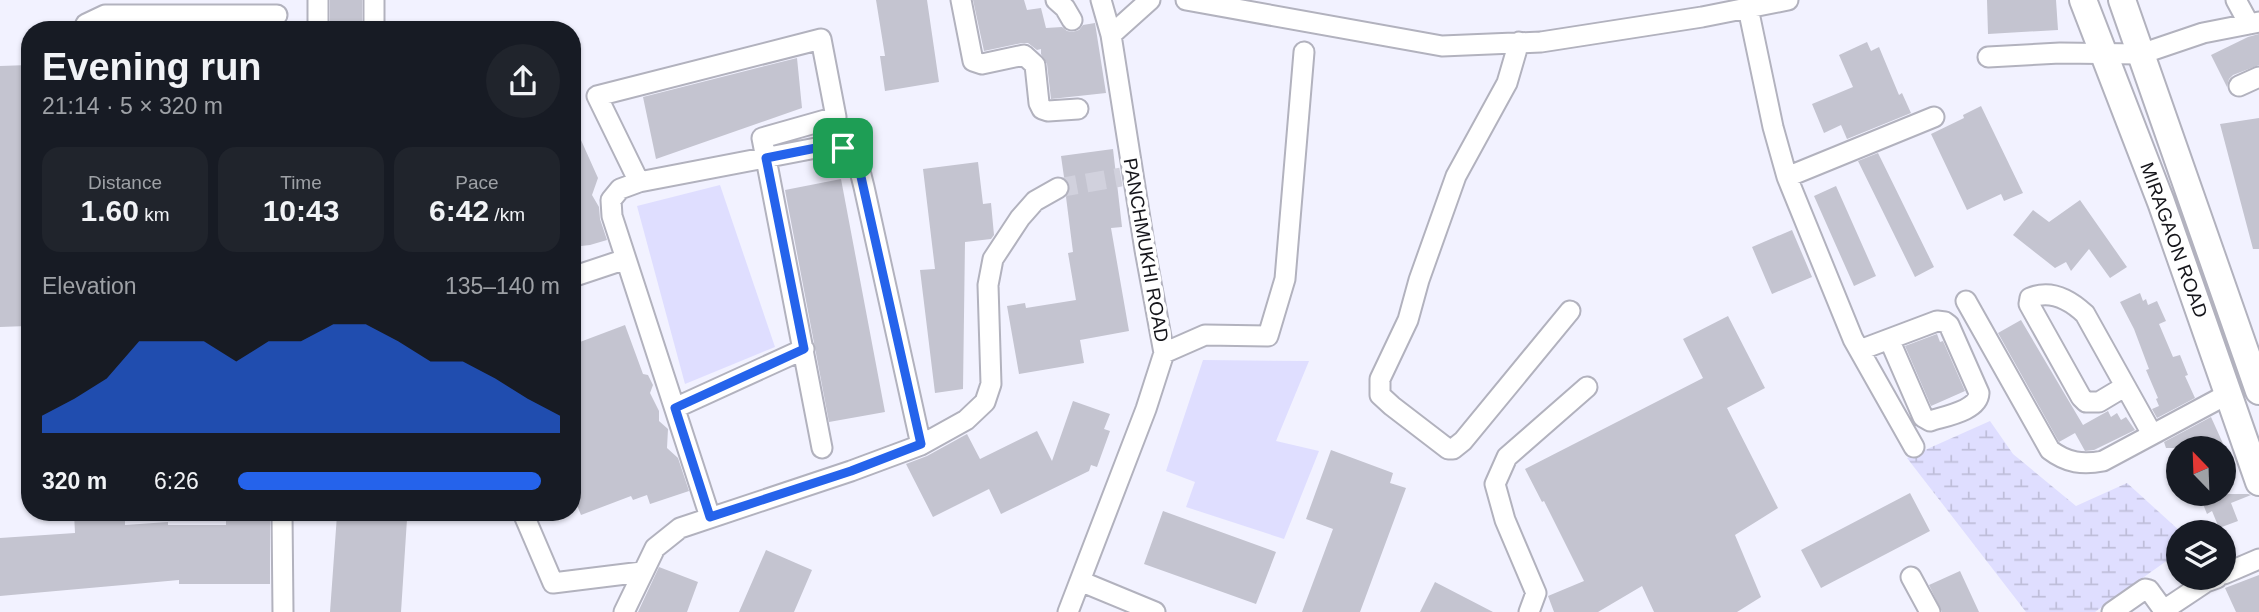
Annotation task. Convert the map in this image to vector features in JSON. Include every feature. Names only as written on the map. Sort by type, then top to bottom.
[{"type":"main road","name":"MIRAGAON ROAD","points":[[2083,0],[2161,202],[2259,482]]},
{"type":"main road","name":"MIRAGAON ROAD","points":[[2122,0],[2259,391]]},
{"type":"street","points":[[318,0],[318,21]]},
{"type":"street","points":[[374,0],[374,21]]},
{"type":"street","points":[[961,0],[973,61],[982,64],[1024,55],[1035,65],[1042,109],[1048,111],[1078,108]]},
{"type":"street","name":"PANCHMUKHI ROAD","points":[[1068,612],[1146,409],[1164,353],[1126,176],[1111,35],[1101,0]]},
{"type":"street","points":[[1111,35],[1150,0]]},
{"type":"street","points":[[1186,0],[1442,46],[1541,42],[1788,0]]},
{"type":"street","points":[[1988,57],[2060,53],[2141,54],[2203,33],[2254,23],[2236,0]]},
{"type":"street","points":[[1060,1],[1072,20]]},
{"type":"street","points":[[1748,8],[1773,127],[1787,177],[1853,339],[1914,447]]},
{"type":"street","points":[[92,21],[105,15],[277,15]]},
{"type":"street","points":[[639,182],[597,96],[821,38],[836,117],[762,138],[822,449]]},
{"type":"street","points":[[1519,43],[1507,83],[1456,176],[1419,280],[1408,320],[1380,379],[1380,395],[1448,449],[1453,449],[1463,441],[1570,311]]},
{"type":"street","points":[[1164,353],[1205,335],[1268,336],[1285,279],[1304,52]]},
{"type":"street","points":[[2239,86],[2259,77]]},
{"type":"street","points":[[1787,177],[1934,117]]},
{"type":"street","points":[[710,517],[612,216],[611,200],[620,189],[639,182],[816,148],[850,149],[857,159],[921,444]]},
{"type":"street","points":[[624,612],[655,548],[680,528],[851,471],[921,444],[966,420],[985,402],[991,384],[988,285],[993,259],[1020,218],[1035,201],[1058,188]]},
{"type":"street","points":[[581,274],[626,259]]},
{"type":"street","points":[[2124,387],[2091,404],[2081,397],[2029,304],[2030,298],[2046,294],[2069,300],[2085,314],[2152,435]]},
{"type":"street","points":[[1966,301],[2050,450],[2073,463],[2104,461],[2228,394]]},
{"type":"street","points":[[1860,350],[1889,339],[1937,321],[1945,321],[1979,393],[1979,399],[1973,406],[1930,421],[1926,420],[1889,339]]},
{"type":"street","points":[[675,408],[804,349]]},
{"type":"street","points":[[1529,612],[1536,593],[1505,520],[1495,484],[1507,457],[1587,387]]},
{"type":"street","points":[[282,521],[283,612]]},
{"type":"street","points":[[526,521],[553,583],[642,572]]},
{"type":"street","points":[[2236,570],[2259,559]]},
{"type":"street","points":[[1911,577],[1930,612]]},
{"type":"street","points":[[1080,581],[1155,612]]},
{"type":"street","points":[[2112,612],[2145,589],[2149,590],[2165,611],[2195,590]]},
{"type":"green space","points":[[720,185],[775,347],[685,384],[637,206]]},
{"type":"green space","points":[[1203,360],[1309,361],[1276,441],[1319,451],[1284,539],[1186,507],[1195,482],[1166,471]]},
{"type":"green space","points":[[1990,421],[2013,454],[2076,506],[2127,483],[2168,520],[2166,561],[2095,612],[2026,612],[1907,458]]},
{"type":"building","points":[[330,0],[362,0],[362,21],[330,21]]},
{"type":"building","points":[[876,0],[927,0],[939,82],[885,91],[880,56],[885,56]]},
{"type":"building","points":[[973,0],[1024,0],[1027,10],[1041,8],[1046,28],[1062,27],[1073,32],[1083,25],[1095,23],[1106,93],[1051,99],[1047,64],[1041,49],[1037,50],[1028,43],[1022,43],[984,51]]},
{"type":"building","points":[[1987,0],[2056,0],[2058,30],[1988,34]]},
{"type":"building","points":[[2259,34],[2259,65],[2233,75],[2227,87],[2211,55]]},
{"type":"building","points":[[1867,42],[1871,51],[1879,47],[1899,95],[1902,93],[1911,113],[1847,139],[1841,125],[1824,133],[1812,104],[1853,87],[1839,55]]},
{"type":"building","points":[[797,58],[802,108],[656,159],[643,97]]},
{"type":"building","points":[[21,65],[21,326],[0,327],[0,66]]},
{"type":"building","points":[[1981,106],[2023,193],[2004,201],[2001,194],[1967,210],[1931,134],[1964,118],[1963,115]]},
{"type":"building","points":[[2259,118],[2259,249],[2253,249],[2220,124]]},
{"type":"building","points":[[581,140],[598,178],[592,195],[599,207],[607,240],[581,246]]},
{"type":"building","points":[[1113,149],[1122,227],[1111,228],[1129,331],[1080,340],[1084,363],[1019,374],[1007,306],[1025,303],[1026,308],[1076,300],[1068,253],[1073,252],[1066,197],[1070,187],[1064,177],[1061,156]]},
{"type":"building","points":[[1878,153],[1934,267],[1915,277],[1858,161]]},
{"type":"building","points":[[978,162],[983,204],[991,203],[994,235],[991,239],[965,242],[963,389],[935,393],[920,270],[935,269],[923,169]]},
{"type":"building","points":[[841,179],[885,412],[829,422],[785,190]]},
{"type":"building","points":[[1836,186],[1876,276],[1854,286],[1814,196]]},
{"type":"building","points":[[2080,200],[2127,267],[2110,278],[2089,249],[2071,271],[2066,262],[2055,268],[2013,235],[2033,210],[2049,222]]},
{"type":"building","points":[[1792,230],[1812,277],[1772,294],[1752,247]]},
{"type":"building","points":[[2140,293],[2148,305],[2157,301],[2166,321],[2159,324],[2173,357],[2180,355],[2188,375],[2185,376],[2195,398],[2157,418],[2152,409],[2159,406],[2156,399],[2158,398],[2146,370],[2149,369],[2134,329],[2120,302]]},
{"type":"building","points":[[1728,316],[1765,388],[1727,408],[1778,508],[1735,535],[1761,597],[1737,612],[1654,612],[1642,586],[1598,612],[1554,612],[1548,596],[1584,581],[1525,469],[1703,378],[1683,339]]},
{"type":"building","points":[[2021,320],[2083,425],[2108,411],[2111,417],[2117,413],[2121,420],[2126,417],[2135,430],[2094,450],[2085,451],[2075,433],[2059,442],[1998,333]]},
{"type":"building","points":[[625,325],[643,374],[648,375],[653,385],[650,393],[659,411],[659,421],[668,429],[667,448],[678,458],[689,491],[650,504],[647,495],[633,500],[631,496],[581,515],[581,342]]},
{"type":"building","points":[[1937,334],[1940,342],[1943,341],[1965,391],[1931,406],[1905,346]]},
{"type":"building","points":[[1073,401],[1110,414],[1104,429],[1110,431],[1097,467],[1091,465],[1089,471],[1001,514],[989,489],[933,517],[906,464],[967,434],[980,459],[1037,431],[1052,461]]},
{"type":"building","points":[[2211,417],[2220,436],[2175,436]]},
{"type":"building","points":[[1331,450],[1393,473],[1390,483],[1406,488],[1360,612],[1302,612],[1333,529],[1306,519]]},
{"type":"building","points":[[1910,493],[1930,531],[1821,588],[1801,550]]},
{"type":"building","points":[[2236,494],[2251,495],[2236,501]]},
{"type":"building","points":[[2204,506],[2232,506],[2238,521],[2216,520],[2212,511],[2207,514]]},
{"type":"building","points":[[1163,511],[1276,552],[1256,604],[1144,564]]},
{"type":"building","points":[[74,521],[125,521],[125,525],[168,522],[168,525],[226,525],[226,521],[270,521],[270,584],[179,584],[179,580],[0,596],[0,538],[75,533]]},
{"type":"building","points":[[337,521],[407,521],[401,612],[330,612]]},
{"type":"building","points":[[766,550],[812,570],[794,612],[739,612]]},
{"type":"building","points":[[659,567],[698,582],[687,612],[638,612]]},
{"type":"building","points":[[1960,571],[1979,612],[1942,612],[1929,585]]},
{"type":"building","points":[[2259,575],[2259,612],[2236,612],[2226,590],[2236,590],[2236,584]]},
{"type":"building","points":[[1435,582],[1493,612],[1420,612]]},
{"type":"tunnel","points":[[1058,188],[1121,177]]},
{"type":"route","points":[[816,148],[843,148],[850,149],[857,159],[921,444],[851,471],[710,517],[675,408],[804,349],[766,158],[816,148]]}]
